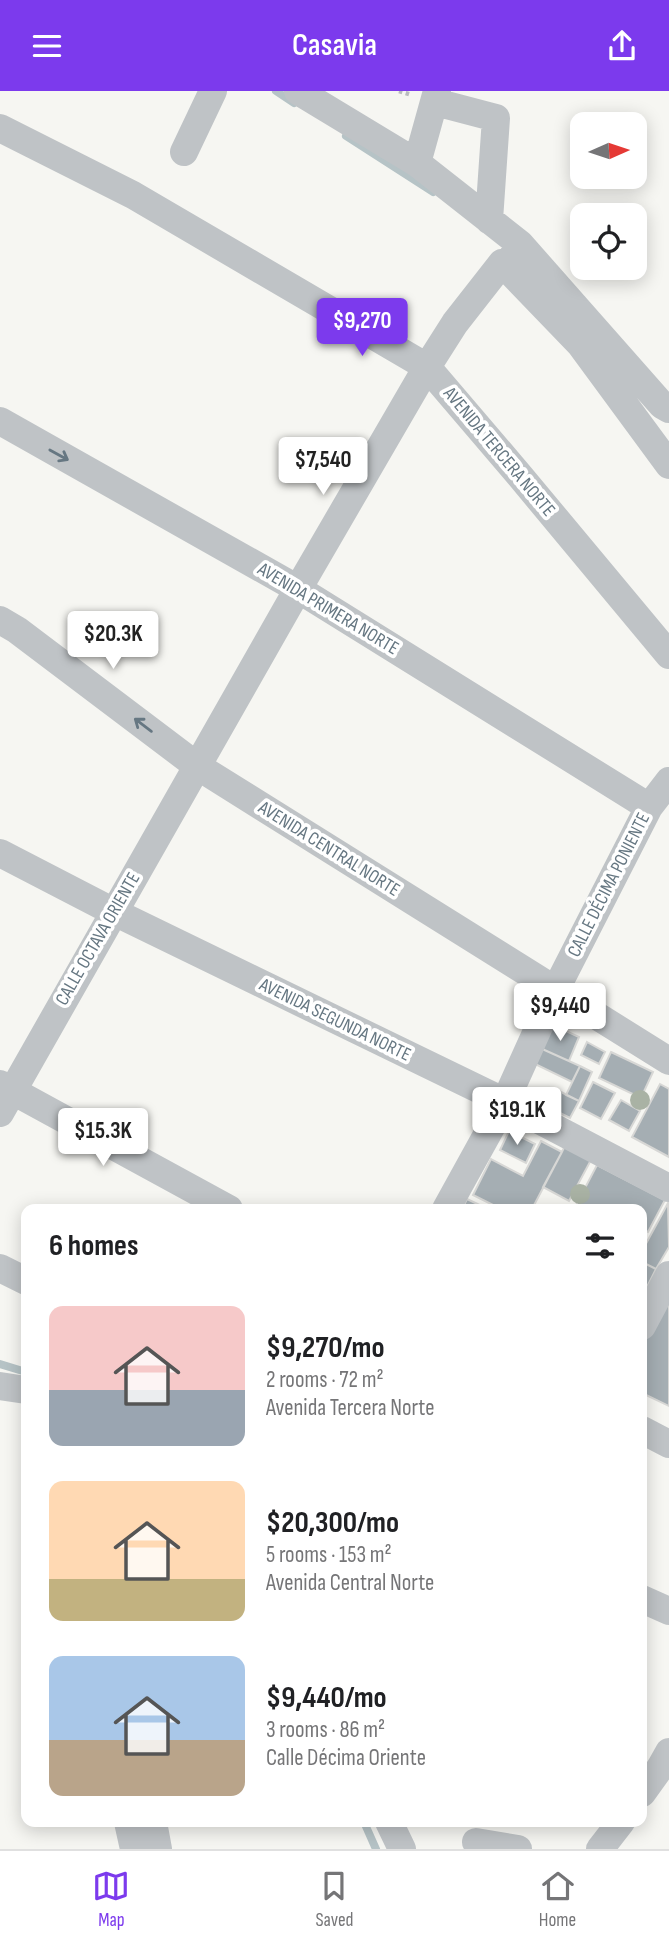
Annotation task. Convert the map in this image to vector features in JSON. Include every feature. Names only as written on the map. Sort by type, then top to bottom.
[{"type":"street","points":[[184,152],[213,91]]},
{"type":"street","points":[[298,91],[417,163],[489,220],[669,465]]},
{"type":"street","points":[[417,163],[436,97],[496,118],[489,220]]},
{"type":"street","name":"AVENIDA TERCERA NORTE","points":[[0,128],[133,195],[426,367],[520,475],[669,655]]},
{"type":"street","points":[[513,252],[662,405],[669,409]]},
{"type":"street","name":"CALLE OCTAVA ORIENTE","points":[[4,1096],[114,912],[426,367],[455,323],[513,252]]},
{"type":"street","name":"AVENIDA PRIMERA NORTE","points":[[0,421],[298,589],[649,807]]},
{"type":"street","name":"AVENIDA CENTRAL NORTE","points":[[0,620],[18,630],[197,766],[669,1061]]},
{"type":"street","name":"CALLE DÉCIMA PONIENTE","points":[[449,1204],[505,1102],[555,991],[649,807],[669,782]]},
{"type":"street","name":"AVENIDA SEGUNDA NORTE","points":[[0,853],[114,912],[505,1102],[669,1188]]},
{"type":"street","points":[[4,1096],[219,1204]]},
{"type":"street","points":[[647,1317],[669,1275]]},
{"type":"street","points":[[0,1385],[21,1389]]},
{"type":"street","points":[[647,1433],[669,1444]]},
{"type":"street","points":[[647,1601],[669,1611]]},
{"type":"street","points":[[647,1788],[666,1767]]},
{"type":"street","points":[[129,1827],[134,1849]]},
{"type":"street","points":[[154,1827],[158,1849]]},
{"type":"street","points":[[391,1827],[402,1849]]},
{"type":"street","points":[[600,1849],[617,1827]]},
{"type":"street","points":[[476,1842],[518,1849]]},
{"type":"building","points":[[551,1024],[579,1037],[569,1061],[540,1048]]},
{"type":"building","points":[[587,1042],[605,1052],[599,1064],[581,1055]]},
{"type":"building","points":[[540,1048],[580,1066],[572,1082],[533,1063]]},
{"type":"building","points":[[611,1052],[653,1072],[641,1098],[599,1078]]},
{"type":"building","points":[[580,1066],[592,1072],[579,1101],[566,1095]]},
{"type":"building","points":[[593,1082],[615,1093],[601,1119],[580,1108]]},
{"type":"building","points":[[660,1084],[669,1089],[669,1157],[632,1137]]},
{"type":"building","points":[[559,1091],[579,1101],[570,1118],[550,1108]]},
{"type":"building","points":[[621,1100],[640,1111],[629,1131],[609,1120]]},
{"type":"building","points":[[509,1131],[535,1144],[526,1163],[500,1150]]},
{"type":"building","points":[[541,1141],[562,1152],[535,1204],[491,1204],[473,1195],[491,1159],[523,1176]]},
{"type":"building","points":[[565,1146],[591,1160],[569,1201],[543,1187]]},
{"type":"building","points":[[597,1165],[665,1200],[648,1232],[647,1204],[577,1204]]},
{"type":"building","points":[[467,1199],[478,1204],[464,1204]]},
{"type":"building","points":[[668,1203],[669,1247],[656,1269],[647,1264],[647,1242]]},
{"type":"building","points":[[647,1264],[656,1269],[647,1287]]},
{"type":"building","points":[[667,1296],[669,1297],[669,1406],[647,1395],[647,1334]]},
{"type":"waterway","points":[[276,91],[294,103]]},
{"type":"waterway","points":[[346,136],[433,192]]},
{"type":"waterway","points":[[0,1364],[21,1370]]},
{"type":"waterway","points":[[366,1827],[376,1849]]}]
